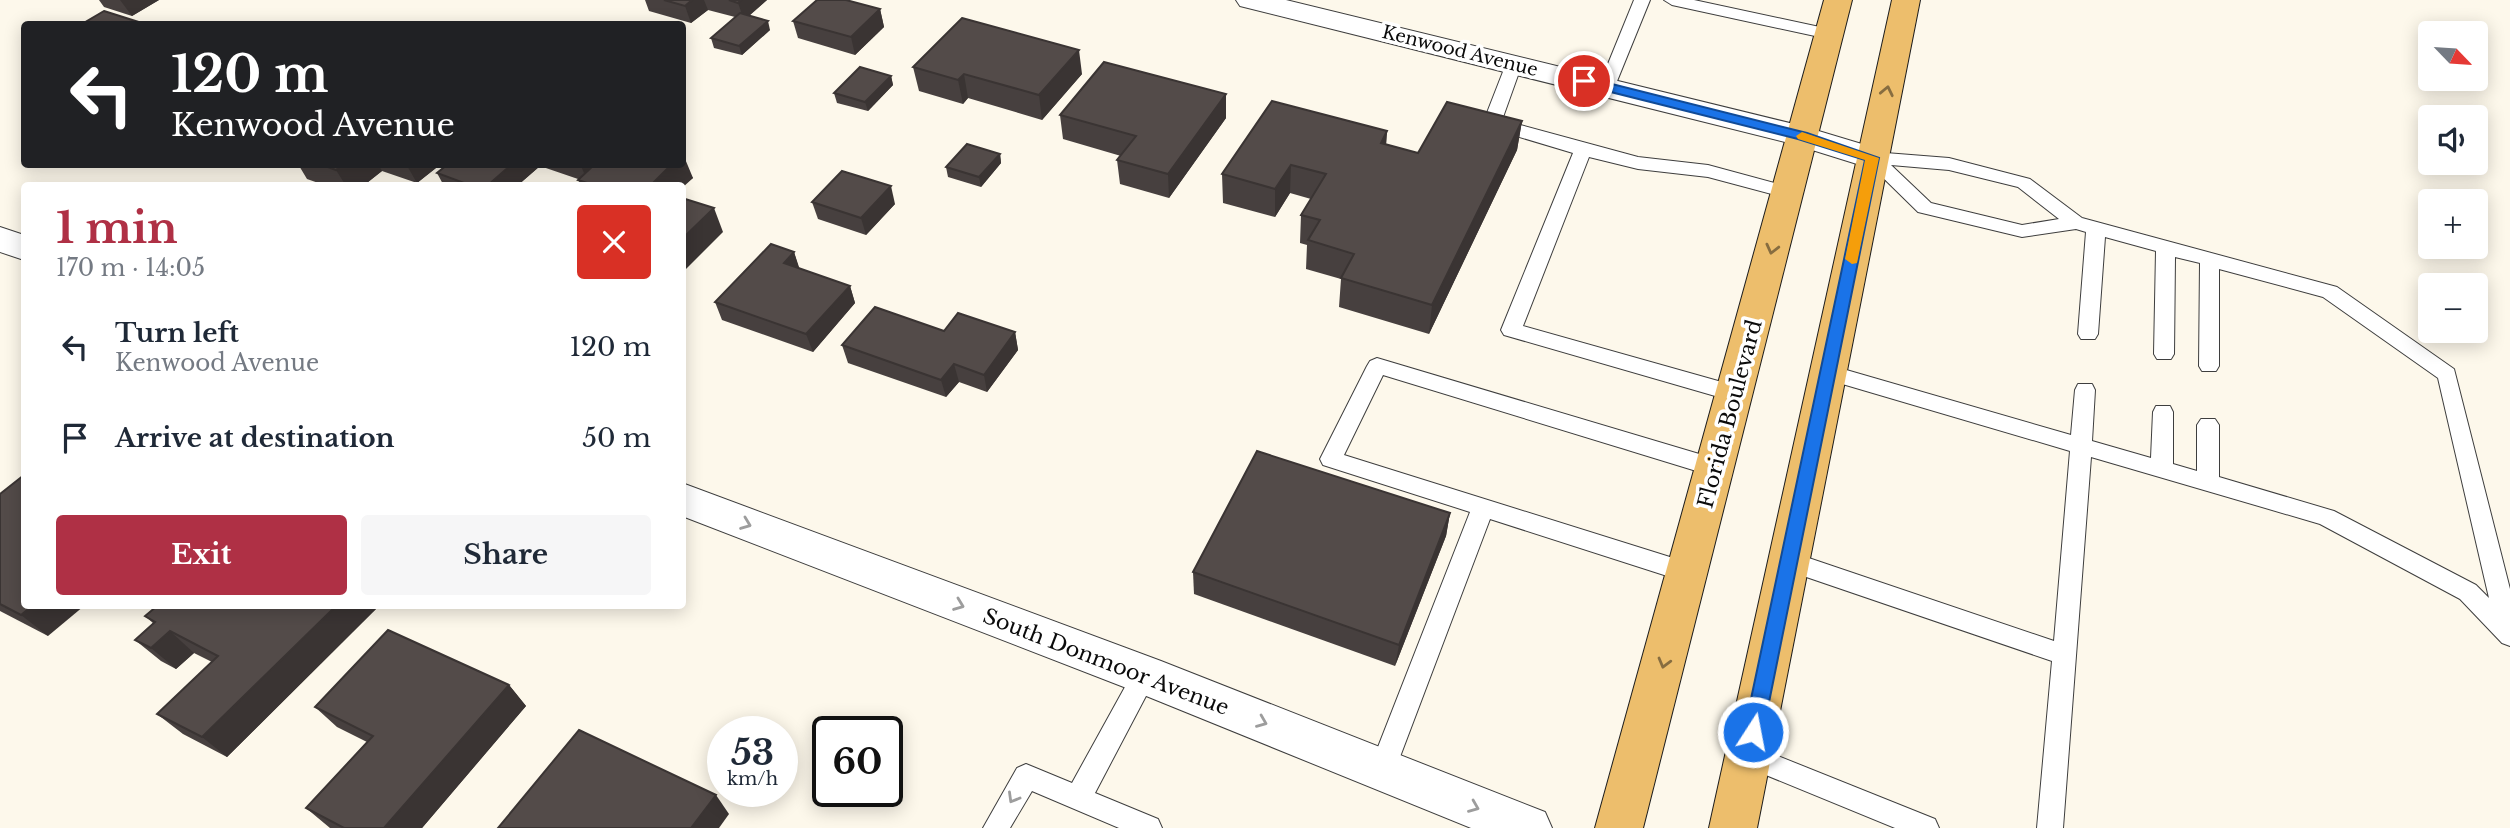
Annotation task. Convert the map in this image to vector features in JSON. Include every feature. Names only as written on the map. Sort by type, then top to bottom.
[{"type":"main road","name":"Florida Boulevard","points":[[1619,828],[1689,573],[1838,0]]},
{"type":"main road","points":[[1733,828],[1906,0]]},
{"type":"street","name":"Kenwood Avenue","points":[[1250,0],[1607,86],[1802,136],[1872,158]]},
{"type":"street","points":[[0,239],[21,247]]},
{"type":"street","name":"South Donmoor Avenue","points":[[686,501],[1145,676],[1528,828]]},
{"type":"lane","points":[[1607,86],[1642,0]]},
{"type":"lane","points":[[1672,0],[1829,34]]},
{"type":"lane","points":[[1514,64],[1492,123],[1638,163],[1708,171],[1787,192]]},
{"type":"lane","points":[[1583,150],[1511,330],[1736,394]]},
{"type":"lane","points":[[1872,158],[1925,208],[2022,231],[2086,226],[2330,292],[2447,374],[2510,635]]},
{"type":"lane","points":[[1872,158],[1949,164],[2024,183],[2086,226]]},
{"type":"lane","points":[[2086,226],[2088,334]]},
{"type":"lane","points":[[2164,354],[2166,247]]},
{"type":"lane","points":[[2209,366],[2210,260]]},
{"type":"lane","points":[[1689,573],[1331,459],[1377,366],[1716,468]]},
{"type":"lane","points":[[1829,373],[2162,467],[2326,517],[2468,592],[2510,635]]},
{"type":"lane","points":[[2050,828],[2085,390]]},
{"type":"lane","points":[[2162,467],[2163,412]]},
{"type":"lane","points":[[2208,425],[2208,482]]},
{"type":"lane","points":[[1382,770],[1483,508]]},
{"type":"lane","points":[[1788,561],[2065,655]]},
{"type":"lane","points":[[1079,798],[1145,676]]},
{"type":"lane","points":[[1748,756],[1926,828]]},
{"type":"lane","points":[[996,828],[1026,776],[1149,828]]},
{"type":"building","points":[[664,0],[692,0],[685,6]]},
{"type":"building","points":[[817,0],[846,0],[880,9],[851,37],[793,21]]},
{"type":"building","points":[[104,11],[136,21],[87,21]]},
{"type":"building","points":[[740,13],[768,21],[739,46],[711,38]]},
{"type":"building","points":[[962,18],[1079,50],[1039,95],[964,74],[958,80],[913,67]]},
{"type":"building","points":[[1104,62],[1226,94],[1168,174],[1117,160],[1136,136],[1060,115]]},
{"type":"building","points":[[860,67],[891,76],[865,102],[834,93]]},
{"type":"building","points":[[1272,101],[1387,131],[1381,143],[1418,153],[1447,102],[1522,121],[1432,305],[1341,278],[1354,254],[1308,240],[1320,220],[1301,215],[1326,174],[1291,165],[1275,189],[1222,174]]},
{"type":"building","points":[[967,144],[1000,154],[979,177],[946,167]]},
{"type":"building","points":[[443,168],[507,168],[492,182],[461,182],[437,173]]},
{"type":"building","points":[[591,168],[668,168],[654,182],[578,180]]},
{"type":"building","points":[[842,171],[891,186],[861,218],[812,202]]},
{"type":"building","points":[[686,199],[714,208],[686,235]]},
{"type":"building","points":[[771,244],[794,252],[784,263],[850,286],[806,334],[715,302]]},
{"type":"building","points":[[875,307],[944,331],[958,313],[1015,332],[984,375],[954,364],[941,380],[842,345]]},
{"type":"building","points":[[1257,451],[1450,513],[1399,645],[1193,572]]},
{"type":"building","points":[[21,477],[21,609],[28,609],[21,615],[0,604],[0,494]]},
{"type":"building","points":[[153,609],[333,609],[202,737],[157,714],[218,656],[170,631],[151,648],[135,640],[155,622],[145,616]]},
{"type":"building","points":[[388,630],[509,685],[384,828],[344,828],[306,808],[373,736],[315,707]]},
{"type":"building","points":[[579,730],[707,791],[707,807],[691,828],[498,828]]},
{"type":"slow traffic","points":[[1802,136],[1872,158],[1852,259]]},
{"type":"route","points":[[1584,81],[1802,136],[1872,158],[1753,732]]}]
